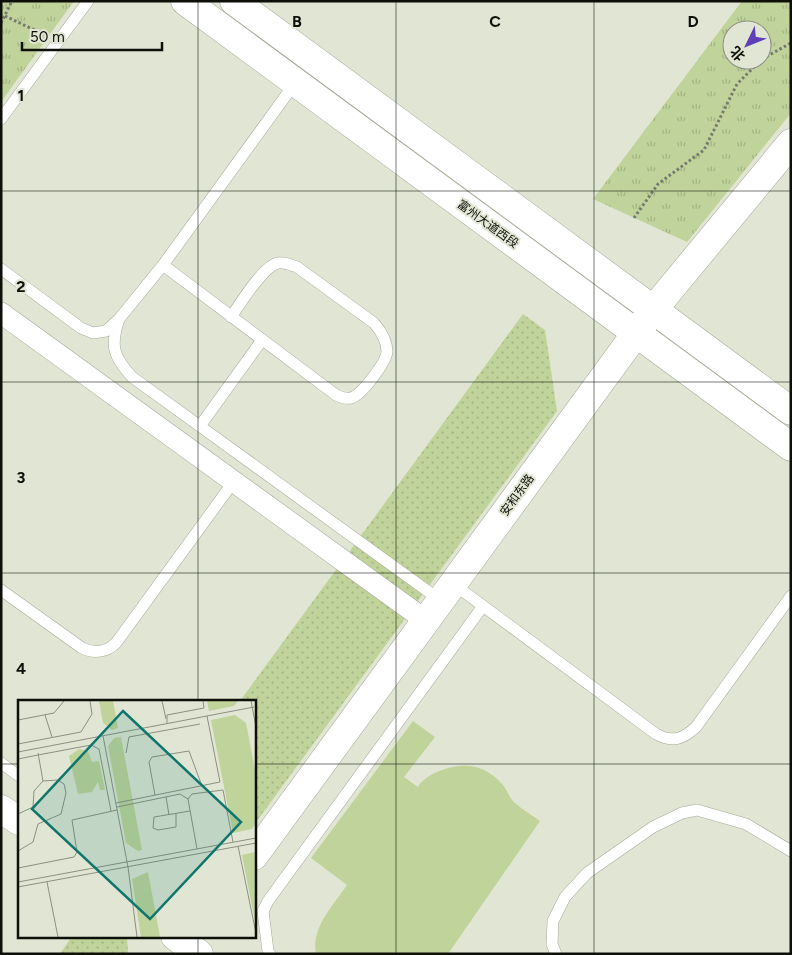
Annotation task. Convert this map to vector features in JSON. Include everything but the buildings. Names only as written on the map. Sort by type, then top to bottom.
[{"type":"main road","name":"富州大道西段","points":[[185,1],[791,447]]},
{"type":"main road","points":[[234,1],[791,411]]},
{"type":"main road","name":"安和东路","points":[[255,855],[653,310],[791,143]]},
{"type":"main road","points":[[1,808],[18,820]]},
{"type":"street","points":[[2,314],[234,481],[439,601]]},
{"type":"lane","points":[[1,119],[88,1]]},
{"type":"lane","points":[[1,269],[81,328],[93,333],[106,331],[119,319],[163,266],[296,82]]},
{"type":"lane","points":[[163,266],[231,317],[336,395],[351,398],[363,391],[386,358],[386,342],[381,331],[374,323],[297,267],[287,264],[277,263],[264,272],[231,317]]},
{"type":"lane","points":[[119,319],[113,337],[114,348],[122,366],[132,377],[439,601],[483,606],[664,738],[675,739],[687,735],[696,727],[791,596]]},
{"type":"lane","points":[[200,426],[262,340]]},
{"type":"lane","points":[[1,590],[82,648],[98,652],[110,648],[116,643],[234,481]]},
{"type":"lane","points":[[270,954],[263,911],[268,901],[483,606]]},
{"type":"lane","points":[[1,763],[18,775]]},
{"type":"lane","points":[[556,954],[552,944],[553,921],[565,896],[587,873],[653,827],[682,813],[697,810],[746,824],[791,851]]},
{"type":"path","points":[[1,23],[12,1]]},
{"type":"path","points":[[5,16],[58,42]]},
{"type":"path","points":[[772,54],[791,44]]},
{"type":"path","points":[[634,218],[658,184],[704,150],[737,84],[752,70]]},
{"type":"green space","points":[[1,1],[74,1],[1,102]]},
{"type":"green space","points":[[742,1],[791,1],[791,113],[687,242],[593,199],[722,28],[722,70],[772,70],[772,20],[728,20]]},
{"type":"green space","points":[[523,314],[545,330],[557,411],[255,824],[255,700],[241,700]]},
{"type":"green space","points":[[413,721],[435,737],[404,777],[418,787],[422,781],[439,771],[459,766],[482,769],[502,784],[515,803],[540,821],[448,954],[316,954],[315,944],[324,917],[347,885],[311,858]]},
{"type":"green space","points":[[71,938],[127,938],[128,954],[60,954]]}]
